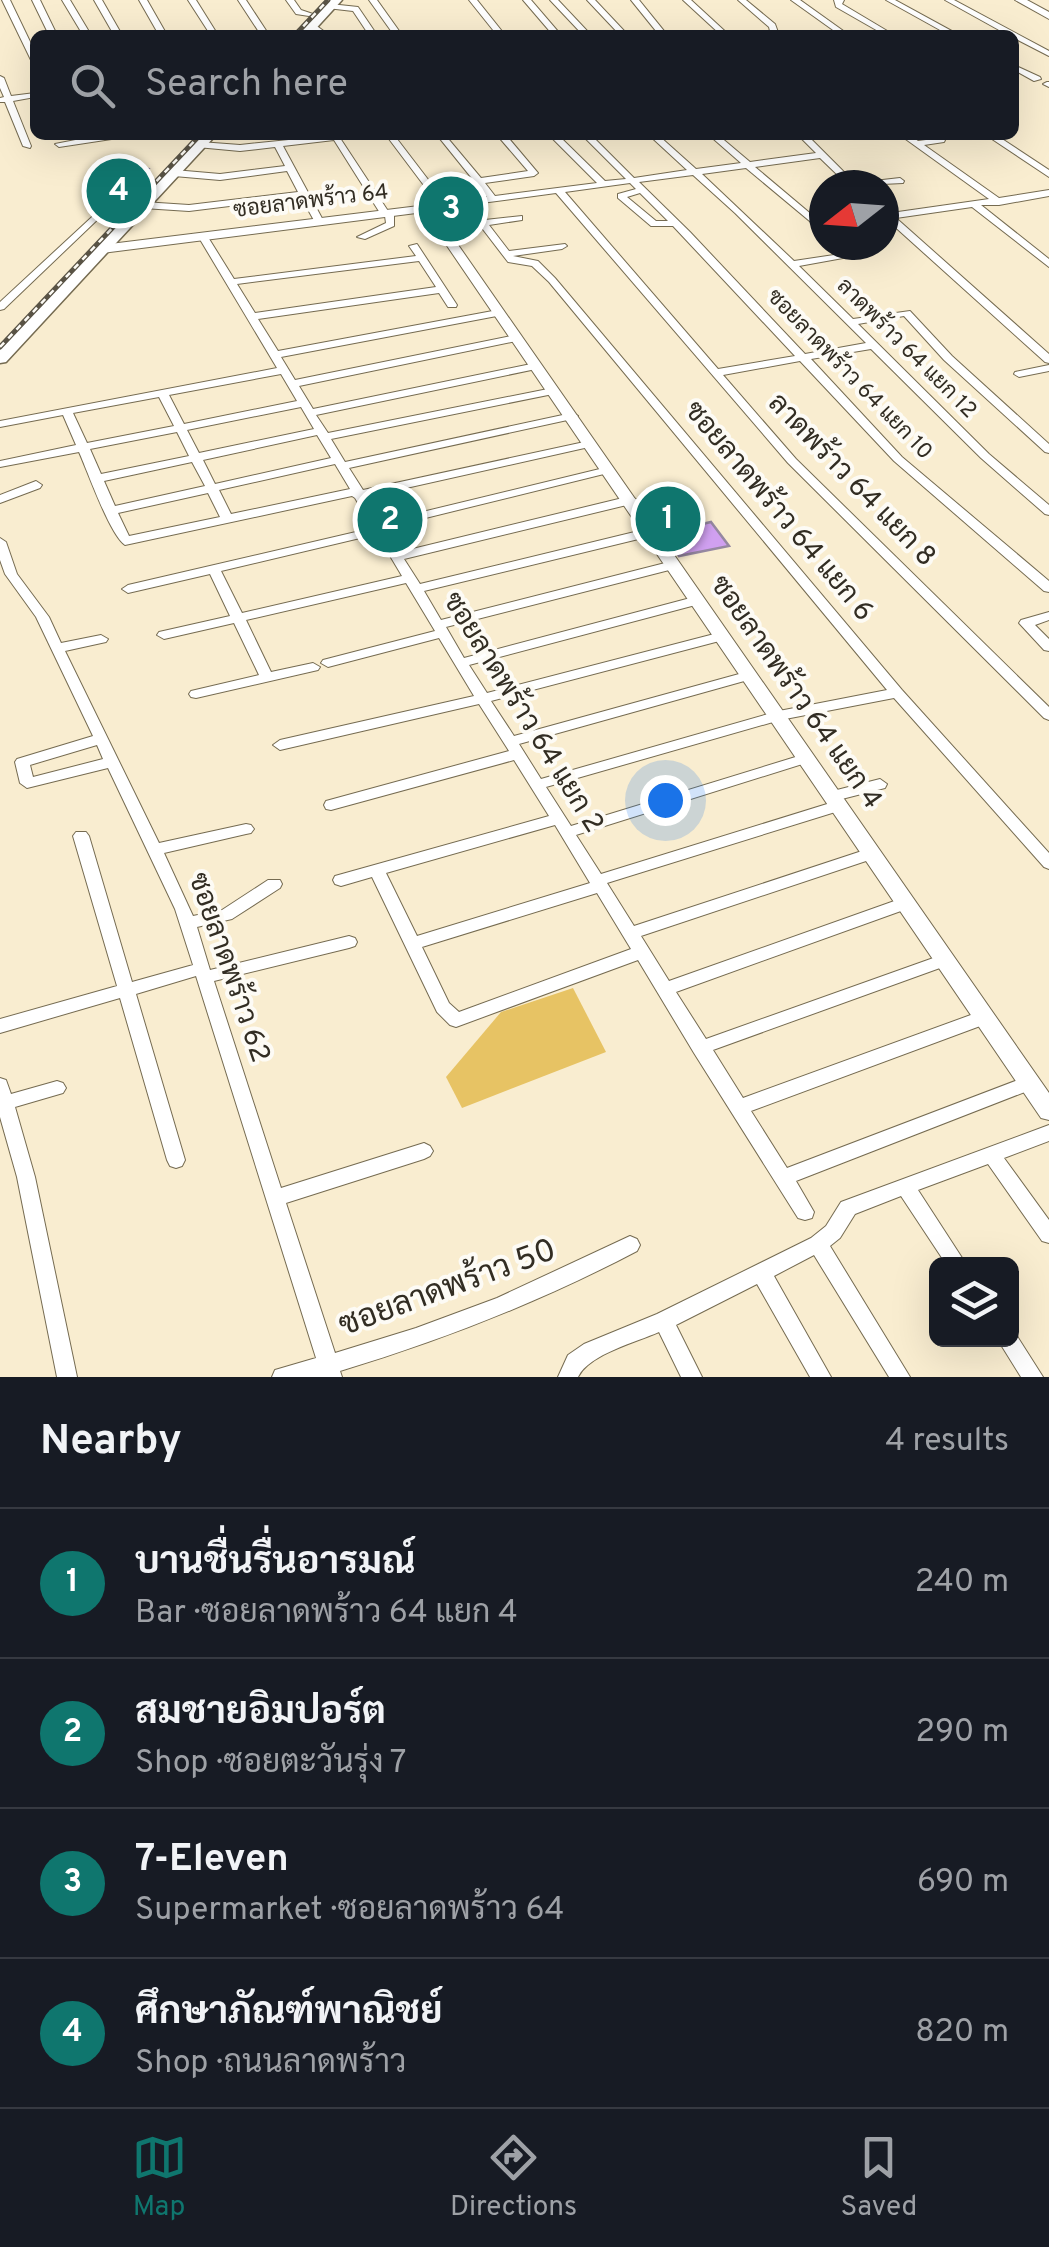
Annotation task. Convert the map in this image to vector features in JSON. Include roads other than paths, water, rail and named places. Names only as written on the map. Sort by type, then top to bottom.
[{"type":"main road","points":[[302,29],[330,2]]},
{"type":"main road","points":[[0,358],[94,248],[143,206],[199,140]]},
{"type":"main road","points":[[0,337],[199,140]]},
{"type":"street","points":[[6,0],[30,50]]},
{"type":"street","points":[[36,0],[51,30]]},
{"type":"street","points":[[66,0],[83,30]]},
{"type":"street","points":[[98,0],[115,30]]},
{"type":"street","points":[[143,0],[161,30]]},
{"type":"street","points":[[192,0],[211,30]]},
{"type":"street","points":[[242,0],[262,30]]},
{"type":"street","points":[[290,0],[300,12],[302,29]]},
{"type":"street","points":[[373,0],[394,30]]},
{"type":"street","points":[[473,0],[497,30]]},
{"type":"street","points":[[526,0],[553,30]]},
{"type":"street","points":[[554,0],[583,30]]},
{"type":"street","points":[[591,0],[619,30]]},
{"type":"street","points":[[635,0],[659,30]]},
{"type":"street","points":[[687,0],[720,30]]},
{"type":"street","points":[[742,0],[773,30]]},
{"type":"street","points":[[795,0],[838,30]]},
{"type":"street","points":[[840,0],[837,3],[882,30]]},
{"type":"street","points":[[890,0],[946,30]]},
{"type":"street","points":[[949,0],[1005,30]]},
{"type":"street","points":[[1020,0],[1049,16]]},
{"type":"street","points":[[330,2],[354,9],[369,30]]},
{"type":"street","points":[[825,21],[860,17]]},
{"type":"street","points":[[1019,38],[1049,54]]},
{"type":"street","points":[[1019,70],[1037,80]]},
{"type":"street","points":[[0,78],[4,99],[28,146]]},
{"type":"street","points":[[4,99],[30,96]]},
{"type":"street","points":[[59,144],[81,140]]},
{"type":"street","points":[[105,140],[110,151]]},
{"type":"street","points":[[209,140],[240,148],[304,140]]},
{"type":"street","points":[[341,140],[391,224],[362,237]]},
{"type":"street","points":[[393,140],[436,207]]},
{"type":"street","points":[[445,140],[494,199]]},
{"type":"street","points":[[504,140],[534,173]]},
{"type":"street","points":[[558,140],[603,184]]},
{"type":"street","name":"ซอยลาดพร้าว 64 แยก 10","points":[[591,140],[898,459],[1049,588]]},
{"type":"street","points":[[658,140],[695,172]]},
{"type":"street","points":[[720,140],[809,217]]},
{"type":"street","points":[[807,140],[838,170]]},
{"type":"street","points":[[911,140],[999,202]]},
{"type":"street","points":[[916,144],[941,140]]},
{"type":"street","points":[[998,140],[1048,173]]},
{"type":"street","points":[[277,143],[319,222]]},
{"type":"street","name":"ซอยลาดพร้าว 64","points":[[94,248],[822,155]]},
{"type":"street","points":[[174,173],[215,177],[290,168]]},
{"type":"street","name":"ลาดพร้าว 64 แยก 12","points":[[695,172],[985,456],[1049,511]]},
{"type":"street","points":[[479,182],[534,173]]},
{"type":"street","points":[[523,186],[534,173]]},
{"type":"street","points":[[558,190],[628,271]]},
{"type":"street","points":[[640,190],[621,196],[654,224],[674,223]]},
{"type":"street","points":[[899,213],[976,206],[1049,193]]},
{"type":"street","points":[[143,206],[189,208],[303,194]]},
{"type":"street","name":"ซอยลาดพร้าว 64 แยก 6","points":[[468,203],[506,254],[521,263],[536,263],[552,280],[896,693],[1049,863]]},
{"type":"street","points":[[976,206],[1049,264]]},
{"type":"street","name":"ซอยลาดพร้าว 64 แยก 4","points":[[436,207],[498,313],[906,902],[936,963],[985,1017],[1049,1112]]},
{"type":"street","points":[[484,223],[519,218]]},
{"type":"street","points":[[0,307],[93,220]]},
{"type":"street","points":[[899,226],[1049,360]]},
{"type":"street","name":"ซอยลาดพร้าว 64 แยก 2","points":[[203,236],[482,699],[562,826],[603,881],[629,934],[672,985],[700,1048],[804,1212]]},
{"type":"street","points":[[414,246],[452,305]]},
{"type":"street","points":[[506,254],[562,246]]},
{"type":"street","points":[[230,282],[421,258]]},
{"type":"street","points":[[793,264],[816,260]]},
{"type":"street","name":"ลาดพร้าว 64 แยก 8","points":[[628,271],[792,461],[1049,715]]},
{"type":"street","points":[[252,317],[442,289]]},
{"type":"street","points":[[274,355],[498,313]]},
{"type":"street","points":[[852,322],[906,313],[948,358],[1049,450]]},
{"type":"street","points":[[0,424],[516,338]]},
{"type":"street","points":[[715,372],[875,345]]},
{"type":"street","points":[[0,464],[180,426],[306,408],[536,366]]},
{"type":"street","points":[[1018,374],[1049,368]]},
{"type":"street","points":[[96,479],[553,391]]},
{"type":"street","points":[[164,394],[228,520]]},
{"type":"street","points":[[68,412],[125,541],[590,444]]},
{"type":"street","points":[[110,511],[572,416]]},
{"type":"street","points":[[128,589],[608,470]]},
{"type":"street","points":[[0,499],[36,485]]},
{"type":"street","points":[[396,557],[631,500]]},
{"type":"street","points":[[164,635],[651,532]]},
{"type":"street","name":"ซอยลาดพร้าว 62","points":[[0,542],[11,574],[42,617],[58,648],[188,923],[331,1371]]},
{"type":"street","points":[[196,694],[320,665],[672,565]]},
{"type":"street","points":[[214,569],[268,679]]},
{"type":"street","points":[[460,663],[698,600]]},
{"type":"street","points":[[1049,616],[1028,620],[1028,627],[1049,647]]},
{"type":"street","points":[[280,746],[482,699],[722,636]]},
{"type":"street","points":[[58,648],[101,640]]},
{"type":"street","points":[[331,805],[513,748],[528,737],[750,675]]},
{"type":"street","points":[[536,785],[779,716],[896,693]]},
{"type":"street","points":[[100,739],[22,762],[27,783],[111,762]]},
{"type":"street","points":[[341,880],[562,826],[584,826],[807,758]]},
{"type":"street","points":[[412,944],[880,784]]},
{"type":"street","points":[[156,849],[246,829]]},
{"type":"street","points":[[81,836],[176,1160]]},
{"type":"street","points":[[629,934],[872,854]]},
{"type":"street","points":[[377,870],[443,1007],[456,1020],[641,952]]},
{"type":"street","points":[[188,923],[226,915],[274,884]]},
{"type":"street","points":[[672,985],[906,902]]},
{"type":"street","points":[[0,1026],[128,990],[350,942]]},
{"type":"street","points":[[700,1048],[936,963]]},
{"type":"street","points":[[738,1108],[985,1017]]},
{"type":"street","points":[[782,1178],[1029,1084]]},
{"type":"street","points":[[58,1088],[2,1098],[26,1177],[67,1377]]},
{"type":"street","points":[[568,1377],[575,1362],[592,1351],[664,1321],[818,1244],[833,1232],[848,1208],[1049,1134]]},
{"type":"street","points":[[275,1198],[424,1152]]},
{"type":"street","points":[[991,1154],[1049,1236]]},
{"type":"street","points":[[905,1188],[952,1257]]},
{"type":"street","points":[[818,1244],[900,1377]]},
{"type":"street","name":"ซอยลาดพร้าว 50","points":[[282,1377],[331,1371],[551,1288],[630,1245]]},
{"type":"street","points":[[761,1272],[820,1377]]},
{"type":"street","points":[[664,1321],[692,1377]]},
{"type":"street","points":[[1013,1347],[1034,1377]]},
{"type":"railway","points":[[300,30],[328,0]]},
{"type":"railway","points":[[0,347],[195,140]]},
{"type":"place","name":"ศึกษาภัณฑ์พาณิชย์","points":[[119,191]]},
{"type":"place","name":"7-Eleven","points":[[451,209]]},
{"type":"place","name":"บานชื่นรื่นอารมณ์","points":[[668,519]]},
{"type":"place","name":"สมชายอิมปอร์ต","points":[[390,520]]}]
